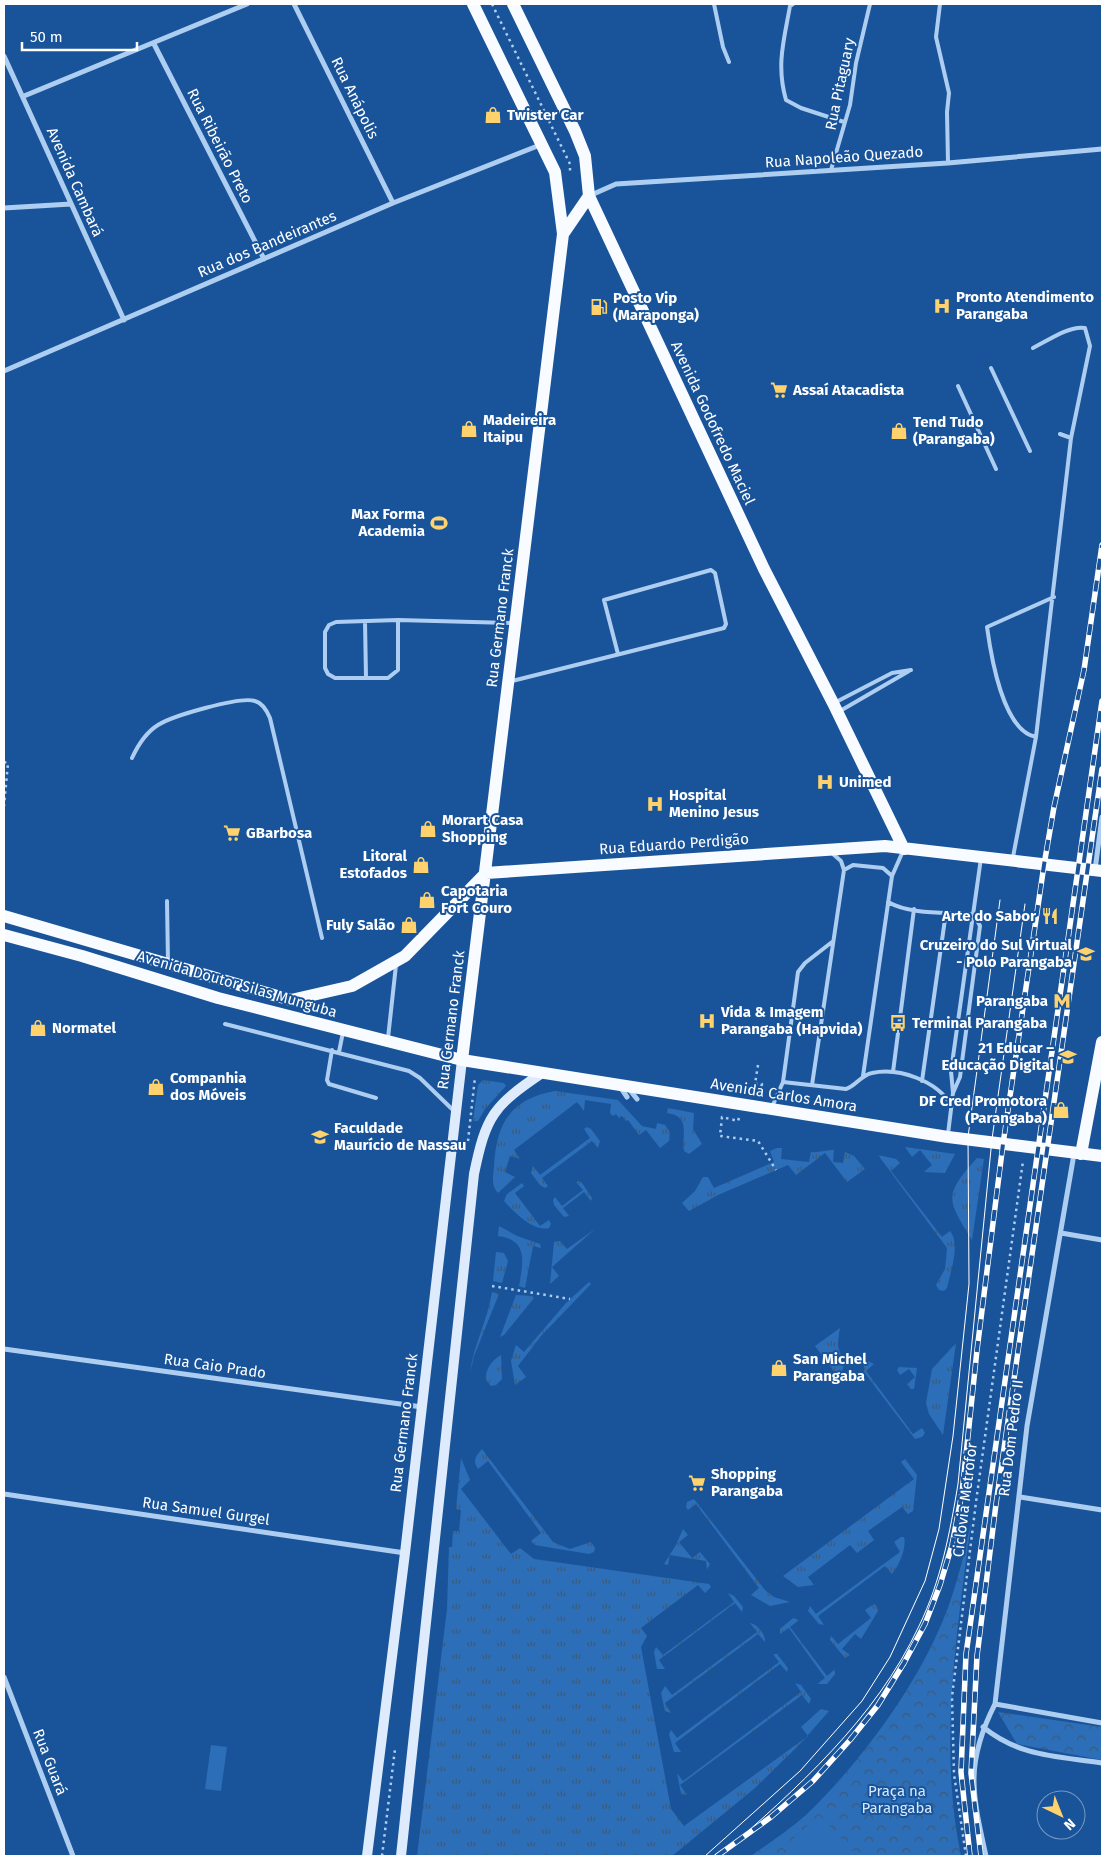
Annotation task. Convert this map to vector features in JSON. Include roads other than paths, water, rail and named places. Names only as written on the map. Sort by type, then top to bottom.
[{"type":"main road","points":[[473,4],[555,172],[563,234]]},
{"type":"main road","name":"Avenida Godofredo Maciel","points":[[513,4],[575,130],[584,156],[589,196],[764,569],[836,708],[904,849]]},
{"type":"main road","name":"Rua Germano Franck","points":[[367,1856],[563,234],[589,196]]},
{"type":"main road","name":"Rua Eduardo Perdigão","points":[[486,873],[885,846],[1098,871]]},
{"type":"main road","points":[[396,961],[405,956],[486,873]]},
{"type":"main road","name":"Avenida Doutor Silas Munguba","points":[[4,916],[291,1000],[352,986],[396,961]]},
{"type":"main road","name":"Avenida Doutor Silas Munguba","points":[[4,935],[82,956],[218,998],[388,1043],[462,1060]]},
{"type":"main road","name":"Rua Dom Pedro II","points":[[1078,1154],[1102,1042]]},
{"type":"main road","name":"Avenida Carlos Amora","points":[[462,1060],[542,1073],[624,1090],[771,1109],[948,1137],[1102,1156]]},
{"type":"main road","points":[[401,1856],[474,1174],[484,1131],[492,1114],[502,1102],[542,1073]]},
{"type":"street","points":[[24,96],[154,44],[247,4]]},
{"type":"street","name":"Rua Anápolis","points":[[294,4],[392,204]]},
{"type":"street","name":"Rua Ribeirão Preto","points":[[154,44],[264,259]]},
{"type":"street","name":"Avenida Cambará","points":[[4,56],[24,96],[124,320]]},
{"type":"street","name":"Rua dos Bandeirantes","points":[[4,371],[392,204],[542,144]]},
{"type":"street","name":"Rua Napoleão Quezado","points":[[589,196],[616,184],[948,163],[1102,149]]},
{"type":"street","points":[[4,208],[71,204]]},
{"type":"street","points":[[1098,871],[1102,817]]},
{"type":"street","points":[[624,1090],[637,1099]]},
{"type":"street","name":"Rua Dom Pedro II","points":[[986,1856],[976,1812],[975,1756],[983,1727],[996,1704],[1027,1426],[1061,1233],[1078,1154]]},
{"type":"street","points":[[1061,1233],[1102,1240]]},
{"type":"street","name":"Rua Caio Prado","points":[[4,1349],[422,1407]]},
{"type":"street","name":"Rua Samuel Gurgel","points":[[4,1494],[405,1553]]},
{"type":"street","points":[[1020,1497],[1102,1510]]},
{"type":"street","name":"Rua Guará","points":[[4,1678],[74,1856]]},
{"type":"street","points":[[996,1704],[1102,1723]]},
{"type":"street","points":[[983,1727],[1006,1744],[1021,1750],[1102,1763]]},
{"type":"lane","points":[[714,4],[723,47],[730,62]]},
{"type":"lane","points":[[793,4],[790,6],[784,28],[781,53],[782,86],[786,100],[801,108],[844,122]]},
{"type":"lane","name":"Rua Pitaguary","points":[[831,170],[844,122],[870,4]]},
{"type":"lane","points":[[940,4],[936,38],[949,93],[946,112],[948,163]]},
{"type":"lane","points":[[1012,862],[1036,737],[1054,597],[1071,438],[1090,346],[1085,328],[1074,329],[1033,348]]},
{"type":"lane","points":[[991,368],[1030,451]]},
{"type":"lane","points":[[958,386],[996,469]]},
{"type":"lane","points":[[1060,434],[1071,438]]},
{"type":"lane","points":[[508,682],[724,628],[726,624],[715,572],[711,570],[604,600],[618,654]]},
{"type":"lane","points":[[1036,737],[1026,735],[1019,728],[1007,706],[993,661],[987,627],[1054,597]]},
{"type":"lane","points":[[398,620],[398,670],[388,678],[335,678],[328,674],[325,668],[325,632],[329,625],[336,622],[398,620],[516,623]]},
{"type":"lane","points":[[365,621],[366,678]]},
{"type":"lane","points":[[911,670],[836,708],[892,673],[911,670]]},
{"type":"lane","points":[[132,758],[140,741],[159,724],[225,702],[254,700],[262,704],[270,718],[322,938]]},
{"type":"lane","points":[[863,1076],[892,876],[904,849]]},
{"type":"lane","points":[[812,1086],[844,870],[841,861],[829,850]]},
{"type":"lane","points":[[953,1092],[951,1071],[981,858]]},
{"type":"lane","points":[[844,870],[854,865],[882,868],[892,876]]},
{"type":"lane","points":[[167,901],[168,964]]},
{"type":"lane","points":[[888,902],[896,906],[914,909],[970,914],[980,926],[961,1069],[953,1092],[948,1137]]},
{"type":"lane","points":[[893,1072],[914,909]]},
{"type":"lane","points":[[922,1081],[946,912]]},
{"type":"lane","points":[[771,1109],[782,1082],[798,972],[810,958],[832,942]]},
{"type":"lane","points":[[388,1043],[396,961]]},
{"type":"lane","points":[[225,1024],[332,1050],[414,1073],[456,1114]]},
{"type":"lane","points":[[339,1052],[344,1031]]},
{"type":"lane","points":[[332,1050],[327,1080],[329,1084],[376,1098]]},
{"type":"lane","points":[[782,1082],[846,1089],[863,1076],[871,1073],[893,1072],[922,1081],[939,1089],[951,1106]]},
{"type":"tram line","points":[[705,1856],[800,1771],[862,1701],[890,1657],[925,1581],[939,1529],[953,1436],[969,1284],[968,1137],[1000,900]]},
{"type":"tram line","points":[[720,1856],[805,1778],[857,1722],[901,1660],[927,1609],[939,1574],[958,1484],[992,1139],[1025,904]]},
{"type":"railway","points":[[717,1856],[771,1817],[813,1781],[878,1705],[925,1624],[940,1585],[952,1545],[962,1493],[977,1350],[1003,1144],[1044,865],[1054,807],[1084,670],[1102,545]]},
{"type":"railway","points":[[970,1856],[961,1772],[966,1654],[1102,701]]},
{"type":"railway","points":[[981,1856],[971,1773],[977,1656],[996,1504],[1102,769]]},
{"type":"place","name":"Twister Car","points":[[493,115]]},
{"type":"place","name":"Pronto Atendimento Parangaba","points":[[942,306]]},
{"type":"place","name":"Posto Vip (Maraponga)","points":[[599,307]]},
{"type":"place","name":"Assaí Atacadista","points":[[779,390]]},
{"type":"place","name":"Madeireira Itaipu","points":[[469,429]]},
{"type":"place","name":"Tend Tudo (Parangaba)","points":[[899,431]]},
{"type":"place","name":"Max Forma Academia","points":[[439,523]]},
{"type":"place","name":"Unimed","points":[[825,782]]},
{"type":"place","name":"Hospital Menino Jesus","points":[[655,804]]},
{"type":"place","name":"Morart Casa Shopping","points":[[428,829]]},
{"type":"place","name":"GBarbosa","points":[[232,833]]},
{"type":"place","name":"Litoral Estofados","points":[[421,865]]},
{"type":"place","name":"Capotaria Fort Couro","points":[[427,900]]},
{"type":"place","name":"Arte do Sabor","points":[[1050,916]]},
{"type":"place","name":"Fuly Salão","points":[[409,925]]},
{"type":"place","name":"Cruzeiro do Sul Virtual - Polo Parangaba","points":[[1086,954]]},
{"type":"place","name":"Parangaba","points":[[1062,1001]]},
{"type":"place","name":"Vida & Imagem Parangaba (Hapvida)","points":[[707,1021]]},
{"type":"place","name":"Terminal Parangaba","points":[[898,1023]]},
{"type":"place","name":"Normatel","points":[[38,1028]]},
{"type":"place","name":"21 Educar – Educação Digital","points":[[1068,1057]]},
{"type":"place","name":"Companhia dos Móveis","points":[[156,1087]]},
{"type":"place","name":"DF Cred Promotora (Parangaba)","points":[[1061,1110]]},
{"type":"place","name":"Faculdade Maurício de Nassau","points":[[320,1137]]},
{"type":"place","name":"San Michel Parangaba","points":[[779,1368]]},
{"type":"place","name":"Shopping Parangaba","points":[[697,1483]]},
{"type":"park label","name":"Praça na Parangaba","points":[[897,1800]]}]
